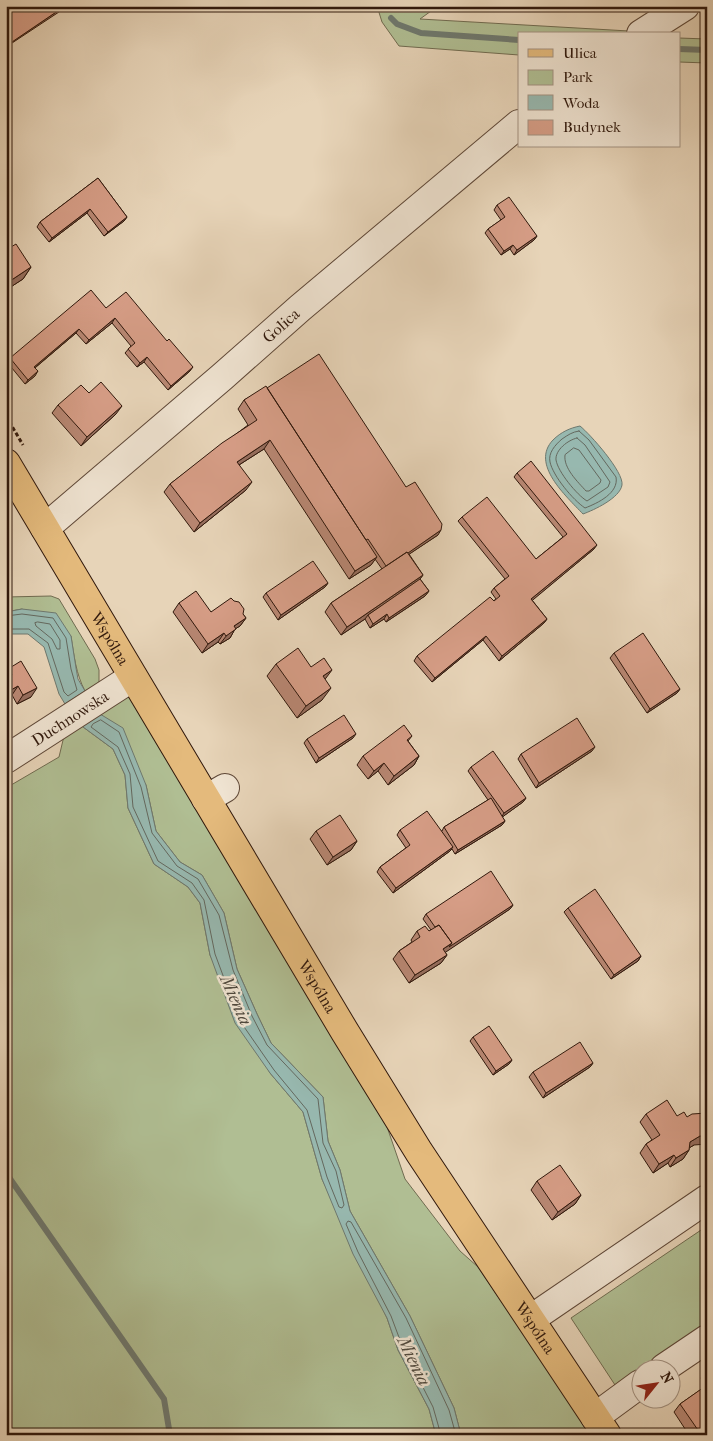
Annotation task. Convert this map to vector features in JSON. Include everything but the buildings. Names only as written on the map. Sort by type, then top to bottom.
[{"type":"main road","name":"Wspólna","points":[[6,463],[133,677],[216,793],[419,1152],[601,1426]]},
{"type":"street","points":[[644,32],[685,6]]},
{"type":"street","name":"Golica","points":[[45,528],[222,378],[300,308],[518,125]]},
{"type":"street","name":"Duchnowska","points":[[6,759],[133,677]]},
{"type":"street","points":[[531,1319],[707,1199]]},
{"type":"street","points":[[679,1358],[707,1339]]},
{"type":"street","points":[[601,1426],[630,1395]]},
{"type":"green space","points":[[377,6],[438,6],[420,19],[629,31],[518,32],[518,55],[399,46],[382,22]]},
{"type":"green space","points":[[680,38],[707,39],[707,63],[680,62]]},
{"type":"green space","points":[[51,596],[59,599],[95,659],[99,670],[99,683],[85,691],[77,671],[71,636],[22,609],[6,612],[6,597]]},
{"type":"green space","points":[[129,697],[385,1121],[405,1179],[460,1251],[478,1267],[592,1435],[461,1435],[454,1408],[410,1316],[350,1211],[340,1170],[328,1141],[323,1097],[271,1043],[237,969],[224,913],[202,875],[180,862],[156,831],[146,785],[100,714],[119,700]]},
{"type":"green space","points":[[79,724],[113,749],[125,775],[128,808],[154,864],[188,887],[200,903],[210,955],[270,1073],[303,1112],[322,1179],[387,1318],[398,1350],[429,1409],[436,1435],[6,1435],[6,788],[59,757],[64,736]]},
{"type":"green space","points":[[707,1226],[707,1329],[662,1358],[630,1358],[630,1380],[617,1388],[571,1318]]},
{"type":"water","points":[[580,426],[618,471],[622,485],[612,499],[583,514],[553,479],[546,459],[547,449],[553,440],[566,431]]},
{"type":"water","points":[[22,609],[56,613],[71,636],[78,679],[85,691],[65,704],[59,694],[44,647],[28,634],[6,634],[6,612]]},
{"type":"water","name":"Mienia","points":[[100,714],[123,728],[146,785],[156,831],[180,862],[202,875],[224,913],[237,969],[271,1043],[323,1097],[328,1141],[340,1170],[350,1211],[410,1316],[454,1408],[461,1435],[436,1435],[429,1409],[398,1350],[387,1318],[353,1254],[322,1179],[303,1112],[270,1073],[235,1023],[210,955],[200,903],[188,887],[154,864],[128,808],[125,775],[113,749],[79,724]]},
{"type":"waterway","points":[[391,18],[397,24],[421,33],[518,40]]},
{"type":"waterway","points":[[680,49],[707,50]]},
{"type":"waterway","points":[[6,1173],[164,1399],[170,1435]]}]
